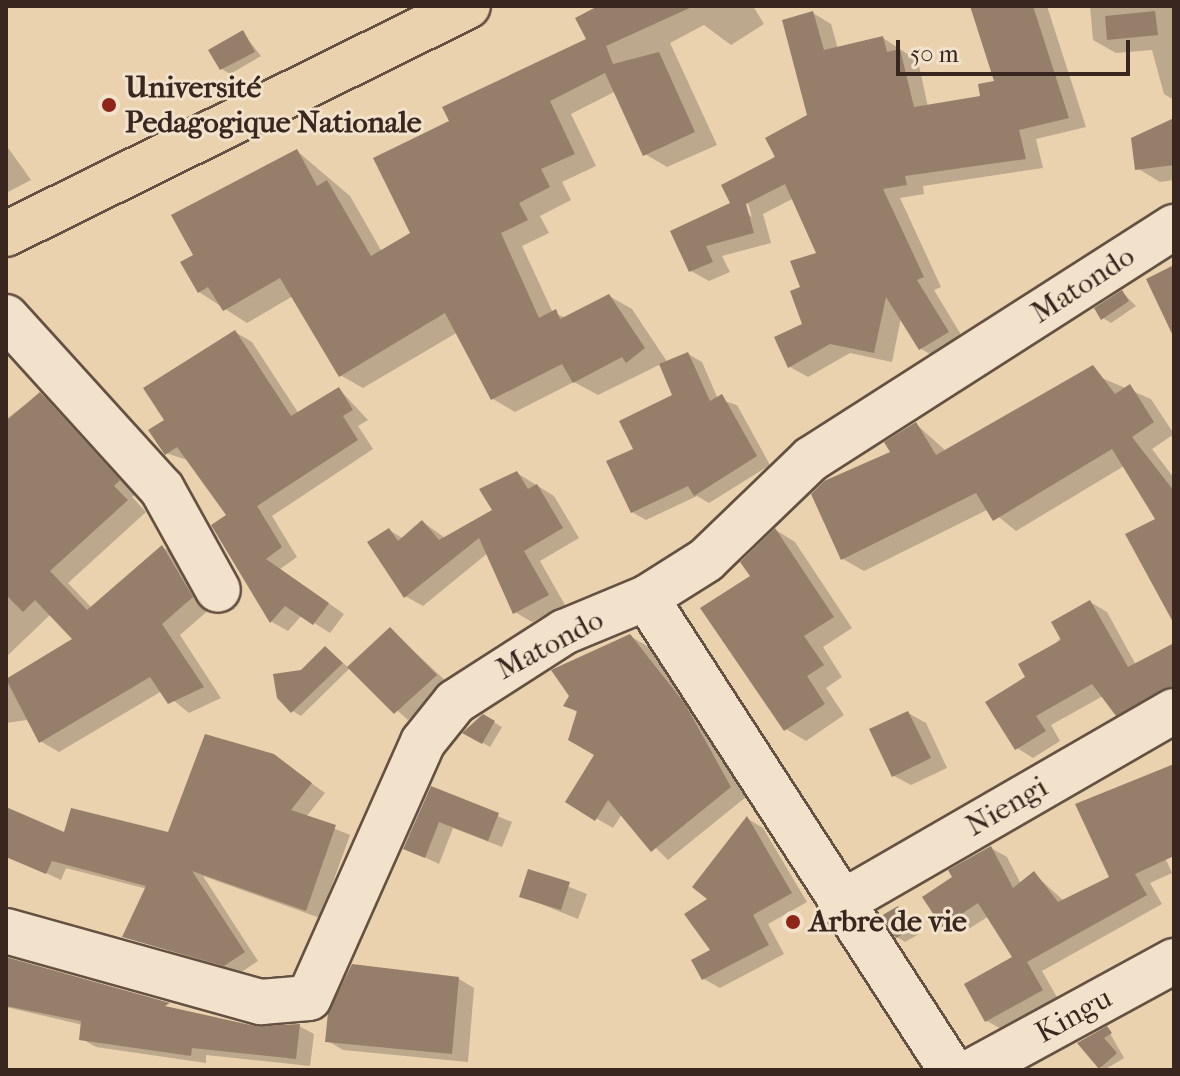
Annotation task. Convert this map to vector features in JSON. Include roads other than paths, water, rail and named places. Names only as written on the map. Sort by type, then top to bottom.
[{"type":"highway","points":[[6,234],[468,6]]},
{"type":"street","name":"Matondo","points":[[6,931],[261,1002],[309,998],[423,742],[455,702],[564,632],[646,598],[706,560],[811,459],[1174,227]]},
{"type":"street","points":[[6,317],[162,489],[218,590]]},
{"type":"street","points":[[646,598],[951,1070]]},
{"type":"street","name":"Niengi","points":[[841,903],[1174,711]]},
{"type":"street","name":"Kingu","points":[[974,1070],[1174,961]]},
{"type":"place","name":"Université Pedagogique Nationale","points":[[109,105]]},
{"type":"place","name":"Arbre de vie","points":[[793,922]]}]
